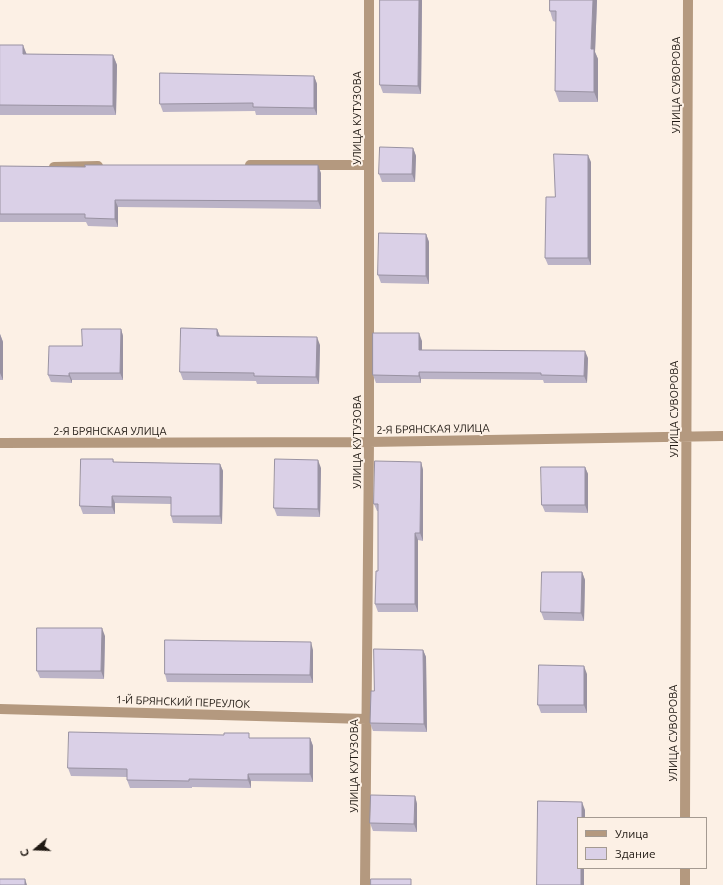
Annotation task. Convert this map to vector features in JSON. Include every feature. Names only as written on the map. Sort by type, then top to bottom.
[{"type":"street","name":"УЛИЦА КУТУЗОВА","points":[[365,885],[369,442],[369,0]]},
{"type":"street","name":"УЛИЦА СУВОРОВА","points":[[685,817],[688,0]]},
{"type":"street","points":[[243,166],[369,165]]},
{"type":"street","points":[[47,167],[110,166]]},
{"type":"street","name":"2-Я БРЯНСКАЯ УЛИЦА","points":[[0,443],[369,442],[723,436]]},
{"type":"street","name":"1-Й БРЯНСКИЙ ПЕРЕУЛОК","points":[[0,709],[366,719]]},
{"type":"street","points":[[685,869],[685,885]]},
{"type":"building","points":[[380,0],[419,0],[418,86],[380,85]]},
{"type":"building","points":[[550,0],[593,0],[591,49],[594,49],[594,92],[555,91],[556,11],[550,11]]},
{"type":"building","points":[[0,45],[23,45],[23,54],[113,55],[113,106],[0,105]]},
{"type":"building","points":[[160,73],[314,76],[314,108],[253,107],[253,103],[160,104]]},
{"type":"building","points":[[380,147],[413,148],[412,174],[379,174]]},
{"type":"building","points":[[554,154],[588,155],[588,258],[545,258],[546,197],[555,197]]},
{"type":"building","points":[[85,165],[318,165],[318,201],[115,200],[115,219],[85,218],[85,214],[0,214],[0,166],[85,167]]},
{"type":"building","points":[[379,233],[426,234],[426,276],[378,275]]},
{"type":"building","points":[[181,328],[217,329],[217,336],[317,337],[316,377],[254,376],[254,373],[180,372]]},
{"type":"building","points":[[82,329],[121,329],[120,373],[69,373],[69,376],[48,375],[49,346],[82,346]]},
{"type":"building","points":[[373,333],[419,333],[419,350],[585,351],[584,376],[541,375],[541,373],[419,372],[419,376],[373,375]]},
{"type":"building","points":[[81,459],[113,459],[113,462],[220,464],[220,516],[171,516],[171,497],[112,496],[112,507],[80,506]]},
{"type":"building","points":[[275,459],[318,460],[318,509],[274,508]]},
{"type":"building","points":[[375,461],[421,462],[420,533],[415,533],[415,604],[375,604],[376,571],[378,571],[378,504],[374,504]]},
{"type":"building","points":[[541,467],[585,467],[585,505],[542,505]]},
{"type":"building","points":[[542,572],[582,572],[581,613],[541,612]]},
{"type":"building","points":[[37,628],[102,628],[101,671],[37,671]]},
{"type":"building","points":[[165,640],[311,642],[310,675],[165,674]]},
{"type":"building","points":[[374,649],[423,650],[424,724],[370,723],[371,691],[374,691]]},
{"type":"building","points":[[539,665],[584,666],[584,705],[538,705]]},
{"type":"building","points":[[69,732],[224,735],[224,733],[249,733],[249,738],[310,738],[310,774],[248,774],[248,780],[127,780],[127,769],[68,768]]},
{"type":"building","points":[[371,795],[415,796],[414,824],[370,823]]},
{"type":"building","points":[[538,801],[582,802],[582,817],[577,817],[577,869],[581,869],[581,885],[537,885]]},
{"type":"building","points":[[0,879],[25,879],[25,885],[0,885]]},
{"type":"building","points":[[371,879],[411,879],[411,885],[371,885]]}]
